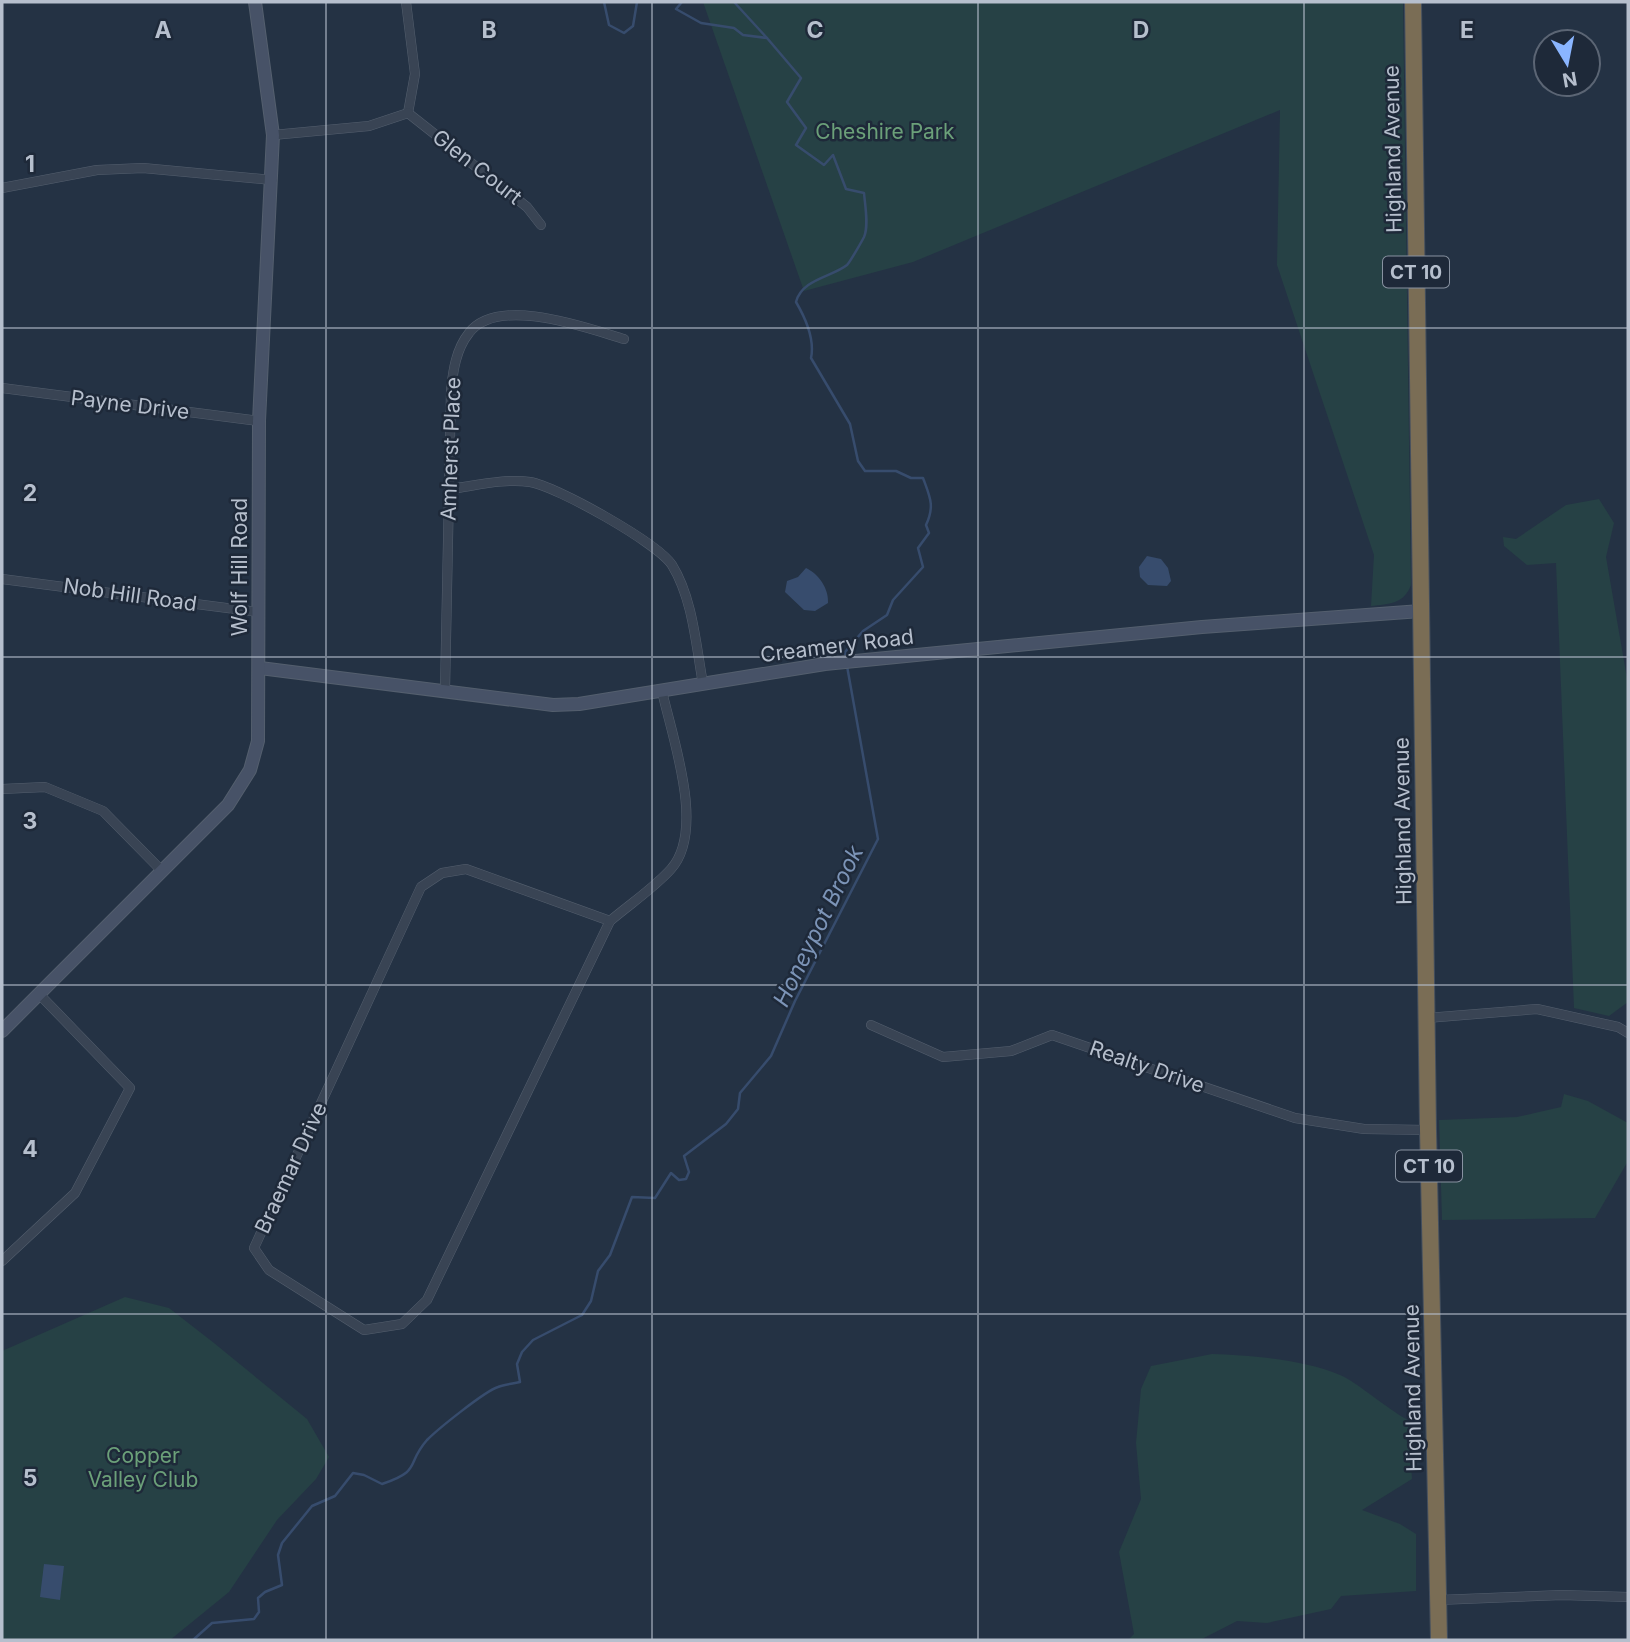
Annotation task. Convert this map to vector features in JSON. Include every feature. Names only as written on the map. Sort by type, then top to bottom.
[{"type":"highway","name":"Highland Avenue","points":[[1413,2],[1428,1130],[1439,1640]]},
{"type":"street","name":"Wolf Hill Road","points":[[2,1031],[228,805],[250,770],[258,741],[261,668],[258,612],[259,421],[273,135],[255,2]]},
{"type":"street","points":[[273,135],[369,126],[408,113],[415,74],[406,2]]},
{"type":"street","name":"Glen Court","points":[[408,113],[527,207],[541,225]]},
{"type":"street","points":[[2,188],[97,170],[143,168],[272,180]]},
{"type":"street","name":"Amherst Place","points":[[445,691],[451,390],[454,362],[469,333],[486,319],[543,315],[624,340]]},
{"type":"street","name":"Payne Drive","points":[[2,388],[259,421]]},
{"type":"street","points":[[450,489],[527,481],[554,488],[641,539],[672,564],[688,607],[703,684]]},
{"type":"street","name":"Nob Hill Road","points":[[2,579],[258,612]]},
{"type":"street","name":"Creamery Road","points":[[261,668],[553,705],[835,664],[1202,626],[1421,611]]},
{"type":"street","name":"Braemar Drive","points":[[610,921],[466,869],[442,873],[421,887],[254,1248],[269,1270],[364,1330],[402,1324],[427,1300],[610,921],[673,867],[685,840],[688,812],[662,691]]},
{"type":"street","points":[[2,789],[46,787],[103,811],[161,870]]},
{"type":"street","points":[[2,1261],[75,1193],[130,1087],[39,994]]},
{"type":"street","points":[[1427,1018],[1537,1009],[1618,1027],[1628,1032]]},
{"type":"street","name":"Realty Drive","points":[[871,1025],[943,1057],[951,1058],[1011,1051],[1052,1035],[1295,1118],[1364,1129],[1428,1130]]},
{"type":"street","points":[[1438,1600],[1562,1595],[1628,1597]]},
{"type":"green space","name":"Cheshire Park","points":[[703,2],[1403,2],[1411,585],[1404,596],[1395,602],[1371,606],[1374,555],[1277,265],[1280,110],[913,262],[804,291]]},
{"type":"green space","points":[[1599,499],[1614,523],[1606,557],[1628,684],[1628,1002],[1609,1016],[1574,1008],[1556,563],[1527,565],[1504,546],[1503,537],[1516,539],[1566,505]]},
{"type":"green space","points":[[1564,1094],[1588,1101],[1628,1123],[1628,1161],[1595,1218],[1442,1220],[1439,1120],[1517,1117],[1561,1107]]},
{"type":"green space","name":"Copper Valley Club","points":[[125,1297],[169,1308],[214,1343],[307,1419],[329,1457],[316,1479],[277,1520],[229,1592],[170,1640],[2,1640],[2,1351]]},
{"type":"green space","points":[[1212,1354],[1277,1359],[1326,1370],[1347,1378],[1408,1420],[1412,1479],[1362,1510],[1400,1524],[1416,1534],[1416,1591],[1341,1596],[1331,1609],[1267,1623],[1237,1621],[1200,1640],[1128,1640],[1134,1634],[1119,1552],[1141,1499],[1136,1443],[1141,1389],[1151,1366]]},
{"type":"water","points":[[1147,556],[1161,559],[1168,568],[1171,581],[1167,586],[1148,585],[1140,577],[1139,567]]},
{"type":"water","points":[[806,568],[819,578],[827,592],[828,603],[815,611],[804,610],[785,592],[787,581],[798,577]]},
{"type":"water","points":[[44,1564],[64,1566],[60,1600],[40,1597]]},
{"type":"waterway","name":"Honeypot Brook","points":[[604,2],[609,25],[624,33],[633,26],[637,2]]},
{"type":"waterway","name":"Honeypot Brook","points":[[682,2],[676,9],[701,23],[734,28],[743,35],[767,38],[801,78],[787,102],[806,128],[796,145],[824,165],[833,155],[846,189],[864,193],[866,227],[864,237],[853,256],[841,269],[804,288],[796,302],[809,329],[811,358],[850,424],[858,461],[865,471],[896,471],[911,478],[923,478],[931,507],[926,525],[929,533],[918,548],[923,567],[893,600],[887,615],[863,631],[845,652],[846,659]]},
{"type":"waterway","points":[[734,2],[767,38]]},
{"type":"waterway","name":"Honeypot Brook","points":[[193,1640],[212,1623],[254,1619],[259,1612],[258,1598],[282,1585],[278,1555],[282,1543],[312,1506],[335,1496],[353,1473],[382,1484],[403,1475],[412,1466],[420,1448],[451,1419],[492,1390],[520,1382],[517,1364],[522,1352],[533,1340],[582,1315],[591,1301],[598,1271],[610,1255],[632,1197],[655,1198],[671,1173],[679,1180],[686,1179],[689,1172],[684,1156],[726,1124],[738,1109],[740,1093],[771,1056],[795,1001],[878,839],[847,666]]}]
